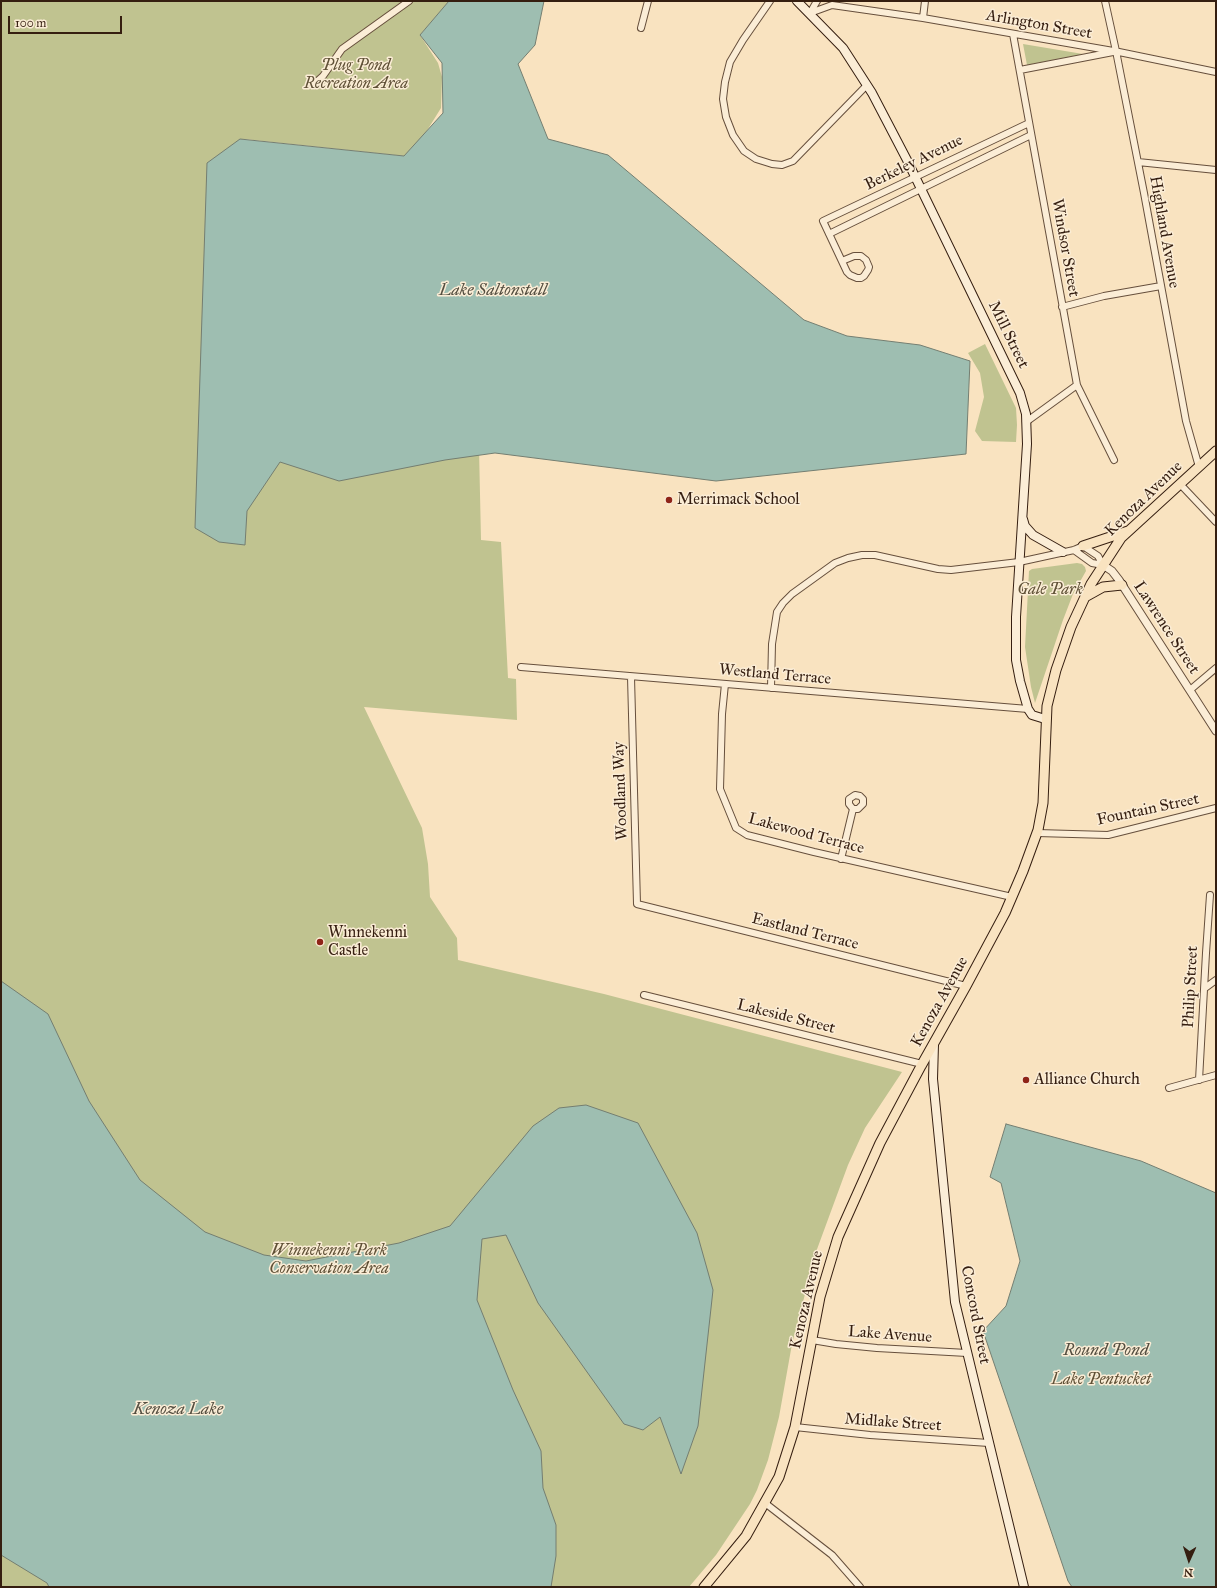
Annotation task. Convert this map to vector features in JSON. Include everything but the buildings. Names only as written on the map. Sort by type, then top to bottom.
[{"type":"main road","name":"Mill Street","points":[[797,1],[843,48],[886,118],[1014,379],[1024,405],[1027,444],[1019,562],[1016,653],[1020,681],[1028,709]]},
{"type":"main road","name":"Kenoza Avenue","points":[[704,1587],[746,1536],[779,1477],[795,1427],[820,1297],[838,1237],[880,1143],[1005,914],[1023,871],[1037,833],[1043,803],[1045,719],[1050,694],[1064,646],[1085,597],[1103,565],[1121,538],[1216,451]]},
{"type":"main road","points":[[1022,517],[1025,526],[1033,535],[1063,552]]},
{"type":"main road","points":[[1083,546],[1129,530]]},
{"type":"main road","points":[[1085,597],[1102,587],[1122,585]]},
{"type":"main road","points":[[1028,709],[1032,715],[1045,719]]},
{"type":"main road","name":"Concord Street","points":[[934,1043],[933,1079],[947,1236],[955,1302],[966,1353],[1024,1587]]},
{"type":"street","points":[[313,85],[323,76],[342,49],[409,1]]},
{"type":"street","points":[[641,28],[648,1]]},
{"type":"street","points":[[770,1],[730,62],[725,82],[724,103],[726,117],[733,134],[744,150],[756,159],[772,164],[782,165],[793,161],[867,85]]},
{"type":"street","points":[[810,13],[818,1]]},
{"type":"street","points":[[923,18],[925,1]]},
{"type":"street","name":"Highland Avenue","points":[[1105,1],[1138,162],[1186,421],[1199,467]]},
{"type":"street","name":"Arlington Street","points":[[810,13],[832,5],[923,18],[1116,51],[1216,72]]},
{"type":"street","name":"Windsor Street","points":[[1013,34],[1077,385],[1114,460]]},
{"type":"street","points":[[1020,70],[1116,51]]},
{"type":"street","name":"Berkeley Avenue","points":[[842,262],[854,256],[861,256],[866,260],[869,267],[867,274],[861,278],[853,278],[847,272],[842,262],[823,221],[1029,123]]},
{"type":"street","name":"Berkeley Avenue","points":[[829,234],[1031,135]]},
{"type":"street","points":[[1138,162],[1216,170]]},
{"type":"street","points":[[1062,307],[1104,296],[1161,286]]},
{"type":"street","points":[[1026,422],[1077,385]]},
{"type":"street","points":[[1180,484],[1216,522]]},
{"type":"street","points":[[771,688],[772,644],[777,612],[792,594],[836,563],[862,555],[875,555],[952,570],[1019,562],[1074,550],[1083,546],[1098,556],[1103,565]]},
{"type":"street","points":[[1074,550],[1092,563],[1103,565]]},
{"type":"street","name":"Lawrence Street","points":[[1103,565],[1112,571],[1122,585],[1216,731]]},
{"type":"street","name":"Westland Terrace","points":[[520,667],[1028,709]]},
{"type":"street","points":[[1190,690],[1216,668]]},
{"type":"street","name":"Woodland Way","points":[[631,677],[637,904]]},
{"type":"street","name":"Lakewood Terrace","points":[[725,684],[722,714],[720,789],[736,828],[747,835],[840,859],[1012,897]]},
{"type":"street","name":"Fountain Street","points":[[1037,833],[1108,835],[1216,808]]},
{"type":"street","points":[[840,859],[853,809]]},
{"type":"street","name":"Philip Street","points":[[1199,1080],[1210,895]]},
{"type":"street","name":"Eastland Terrace","points":[[637,904],[966,986]]},
{"type":"street","points":[[1205,988],[1216,980]]},
{"type":"street","name":"Lakeside Street","points":[[644,995],[922,1064]]},
{"type":"street","points":[[1168,1088],[1216,1076]]},
{"type":"street","name":"Lake Avenue","points":[[812,1340],[878,1348],[966,1353]]},
{"type":"street","name":"Midlake Street","points":[[795,1427],[870,1435],[989,1443]]},
{"type":"street","points":[[765,1503],[832,1555],[860,1587]]},
{"type":"green space","name":"Winnekenni Park Conservation Area","points":[[1,1],[450,1],[420,35],[438,63],[442,77],[441,108],[423,137],[404,156],[244,139],[233,145],[243,505],[279,453],[479,448],[481,540],[501,542],[508,678],[516,679],[517,720],[364,707],[422,828],[428,864],[430,897],[457,938],[458,960],[604,994],[902,1072],[865,1128],[848,1165],[816,1252],[792,1344],[779,1417],[768,1460],[757,1490],[750,1504],[716,1555],[689,1587],[1,1587]]},
{"type":"green space","points":[[1023,44],[1083,54],[1027,65]]},
{"type":"green space","points":[[985,344],[1016,408],[1016,442],[982,441],[975,431],[984,397],[980,373],[968,353]]},
{"type":"green space","name":"Gale Park","points":[[1077,563],[1082,564],[1086,571],[1073,594],[1035,703],[1025,647],[1029,571],[1032,569]]},
{"type":"water","name":"Lake Saltonstall","points":[[449,1],[544,1],[535,45],[518,64],[548,139],[608,155],[804,320],[847,336],[920,345],[970,361],[966,454],[716,481],[495,453],[445,460],[339,481],[280,462],[247,511],[245,545],[219,542],[195,528],[207,163],[240,139],[404,156],[443,113],[442,63],[420,35]]},
{"type":"water","name":"Kenoza Lake","points":[[1,981],[48,1014],[89,1101],[140,1180],[205,1232],[264,1255],[306,1261],[399,1243],[450,1226],[533,1126],[559,1108],[586,1105],[638,1123],[697,1233],[713,1290],[698,1426],[681,1474],[660,1417],[643,1430],[624,1424],[538,1303],[506,1235],[482,1239],[477,1300],[513,1390],[541,1451],[543,1488],[556,1525],[556,1556],[551,1587],[49,1587],[47,1583],[1,1555]]},
{"type":"water","name":"Round Pond","points":[[1006,1124],[1141,1161],[1216,1193],[1216,1587],[1072,1587],[1068,1581],[983,1331],[1006,1306],[1020,1261],[1001,1183],[990,1177]]},
{"type":"place","name":"Merrimack School","points":[[669,500]]},
{"type":"place","name":"Winnekenni Castle","points":[[320,942]]},
{"type":"place","name":"Alliance Church","points":[[1026,1080]]},
{"type":"park label","name":"Plug Pond Recreation Area","points":[[356,75]]},
{"type":"park label","name":"Lake Pentucket","points":[[1101,1380]]}]
